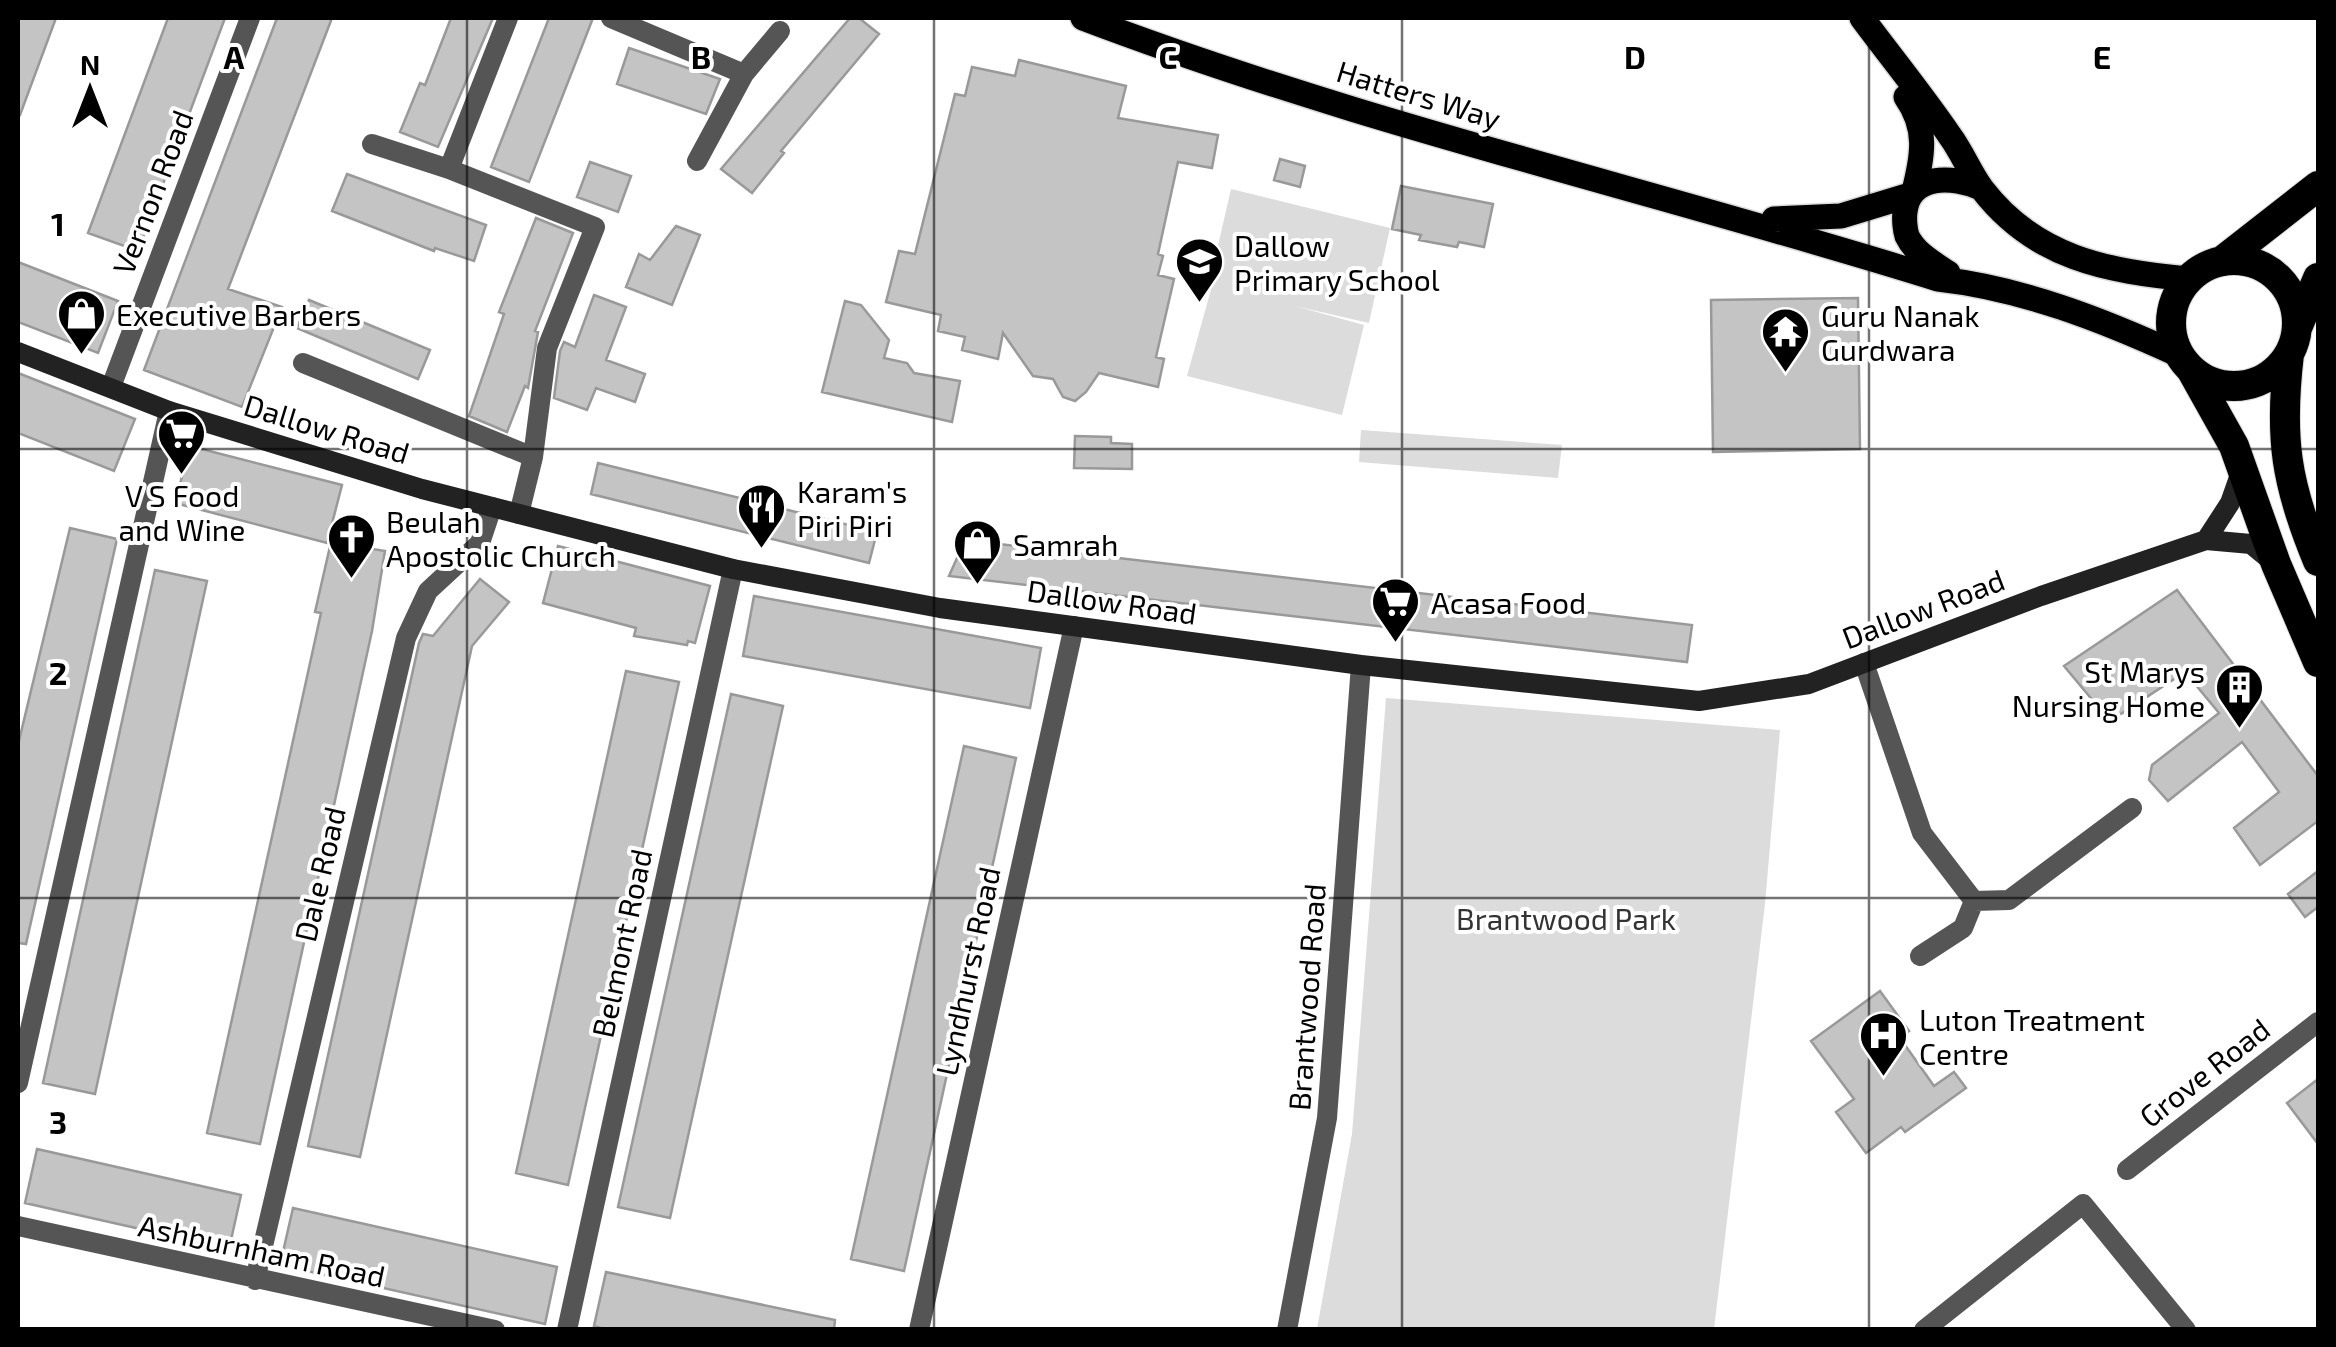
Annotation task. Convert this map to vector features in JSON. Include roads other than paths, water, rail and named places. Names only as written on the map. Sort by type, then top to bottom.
[{"type":"highway","points":[[2222,261],[2318,186]]},
{"type":"highway","points":[[2318,562],[2291,492],[2284,445],[2284,395],[2296,309],[2276,276],[2260,266],[2242,260],[2204,267],[2188,279],[2172,308],[2170,324],[2185,363],[2223,425],[2318,662]]},
{"type":"highway","points":[[2185,363],[2208,381],[2226,386],[2262,380],[2278,369],[2318,278]]},
{"type":"main road","name":"Hatters Way","points":[[1083,18],[1377,117],[1740,218],[1938,279],[2060,308],[2126,331],[2185,363]]},
{"type":"main road","points":[[1848,18],[1916,111],[1923,157],[1905,211],[1908,236],[1924,257],[1960,282]]},
{"type":"main road","points":[[1862,18],[1942,124],[1981,188],[2016,224],[2064,254],[2099,268],[2188,279]]},
{"type":"main road","name":"Hatters Way","points":[[1740,218],[1804,220],[1841,216],[1948,178],[1981,188]]},
{"type":"street","name":"Vernon Road","points":[[110,387],[250,18]]},
{"type":"street","points":[[448,169],[508,18]]},
{"type":"street","points":[[612,18],[744,74]]},
{"type":"street","points":[[697,161],[744,74],[780,31]]},
{"type":"street","points":[[372,144],[595,226],[547,348],[534,456],[519,514]]},
{"type":"street","name":"Dallow Road","points":[[18,352],[170,410],[422,489],[733,569],[898,602],[1361,665],[1698,701],[1809,684],[2041,596],[2206,540],[2252,544],[2276,564]]},
{"type":"street","points":[[303,363],[534,456]]},
{"type":"street","points":[[18,1083],[170,410]]},
{"type":"street","points":[[2206,540],[2230,502],[2242,469]]},
{"type":"street","name":"Dale Road","points":[[255,1280],[406,638],[428,592],[480,543],[492,508]]},
{"type":"street","name":"Belmont Road","points":[[567,1330],[733,569]]},
{"type":"street","name":"Lyndhurst Road","points":[[919,1330],[1074,626]]},
{"type":"street","points":[[1864,662],[1922,833],[1974,902]]},
{"type":"street","name":"Brantwood Road","points":[[1287,1330],[1327,1118],[1361,665]]},
{"type":"street","points":[[1974,902],[2010,900],[2132,808]]},
{"type":"street","points":[[1920,956],[1963,928],[1974,902]]},
{"type":"street","name":"Grove Road","points":[[2127,1170],[2318,1022]]},
{"type":"street","points":[[1924,1330],[2082,1204],[2186,1330]]},
{"type":"street","name":"Ashburnham Road","points":[[18,1226],[495,1330]]},
{"type":"place","name":"Dallow Primary School","points":[[1199,304]]},
{"type":"place","name":"Executive Barbers","points":[[81,356]]},
{"type":"place","name":"Guru Nanak Gurdwara","points":[[1786,374]]},
{"type":"place","name":"V S Food and Wine","points":[[182,476]]},
{"type":"place","name":"Karam's Piri Piri","points":[[762,550]]},
{"type":"place","name":"Beulah Apostolic Church","points":[[351,580]]},
{"type":"place","name":"Samrah","points":[[978,586]]},
{"type":"place","name":"Acasa Food","points":[[1396,644]]},
{"type":"place","name":"St Marys Nursing Home","points":[[2240,730]]},
{"type":"place","name":"Luton Treatment Centre","points":[[1884,1078]]},
{"type":"park label","name":"Brantwood Park","points":[[1566,918]]}]
